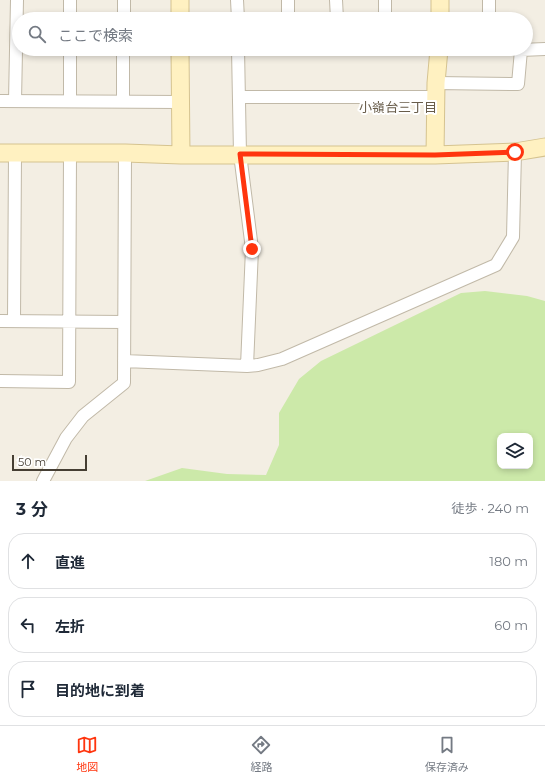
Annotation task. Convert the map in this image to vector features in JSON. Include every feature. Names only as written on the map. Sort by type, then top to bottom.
[{"type":"street","points":[[17,0],[17,12]]},
{"type":"street","points":[[70,0],[70,12]]},
{"type":"street","points":[[124,0],[124,12]]},
{"type":"street","points":[[180,0],[180,12]]},
{"type":"street","points":[[237,0],[238,12]]},
{"type":"street","points":[[288,0],[288,12]]},
{"type":"street","points":[[336,0],[337,12]]},
{"type":"street","points":[[385,0],[385,12]]},
{"type":"street","points":[[440,0],[440,12]]},
{"type":"street","points":[[489,0],[489,12]]},
{"type":"street","points":[[533,50],[545,49]]},
{"type":"street","points":[[15,101],[16,56]]},
{"type":"street","points":[[70,56],[70,101]]},
{"type":"street","points":[[123,56],[123,101]]},
{"type":"street","points":[[180,56],[181,155]]},
{"type":"street","points":[[238,56],[240,154],[252,249],[247,366]]},
{"type":"street","points":[[435,155],[436,90],[438,56]]},
{"type":"street","points":[[239,97],[436,90],[518,84],[520,56]]},
{"type":"street","points":[[0,101],[180,102]]},
{"type":"street","points":[[14,321],[8,153],[435,155],[515,152],[545,147]]},
{"type":"street","points":[[124,361],[247,366],[282,359],[496,265],[513,237],[515,152]]},
{"type":"street","points":[[0,381],[69,382],[70,153]]},
{"type":"street","points":[[43,481],[66,438],[83,416],[124,383],[125,153]]},
{"type":"street","points":[[0,321],[124,322]]},
{"type":"green space","points":[[485,291],[527,296],[545,301],[545,481],[145,481],[182,468],[227,474],[266,475],[279,445],[279,413],[299,379],[321,361],[461,293]]},
{"type":"district","name":"小嶺台三丁目","points":[[398,107]]},
{"type":"route","points":[[252,249],[240,154],[435,155],[515,152]]}]
